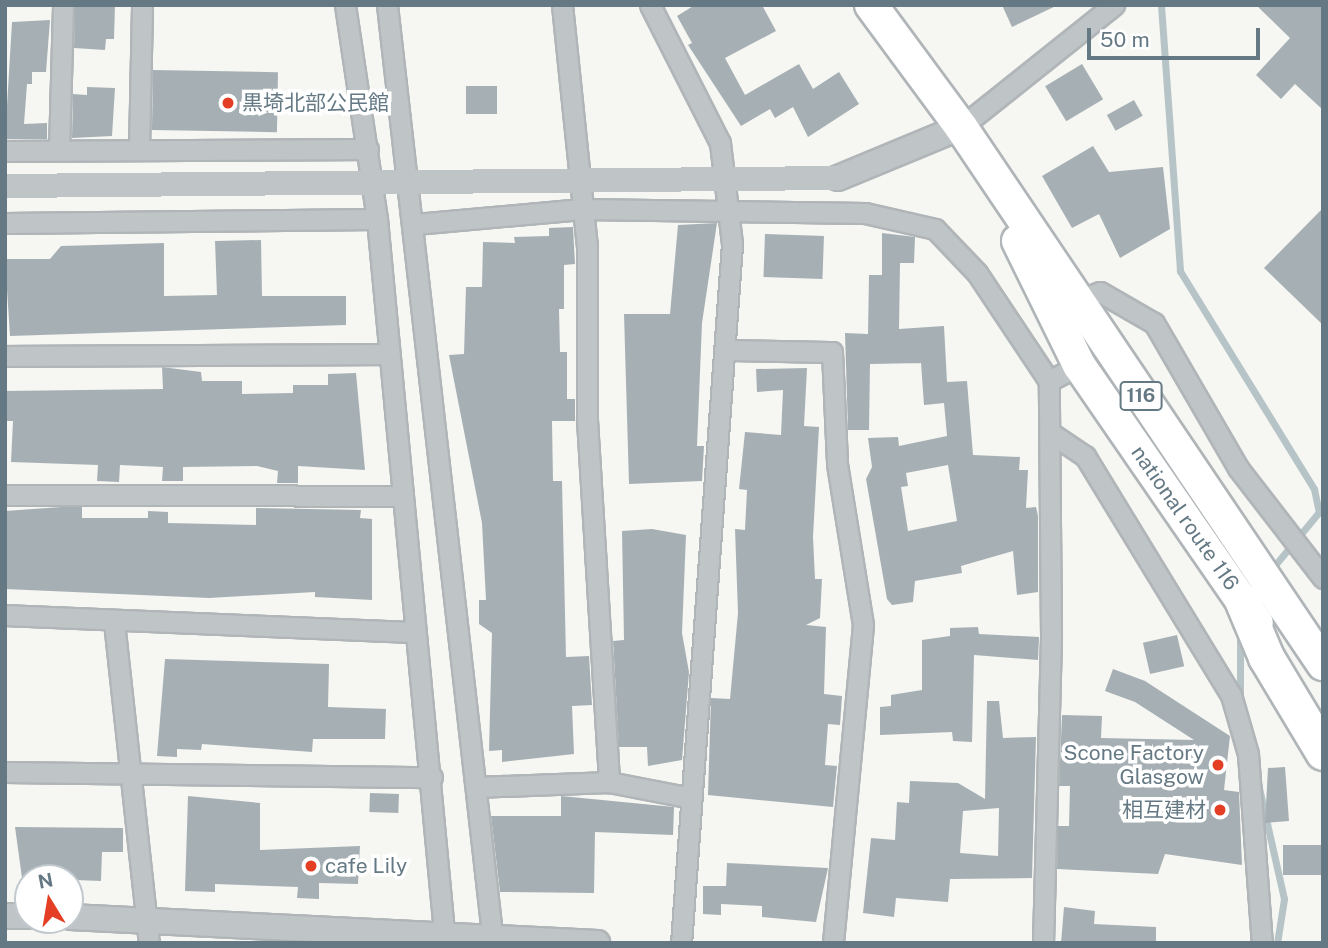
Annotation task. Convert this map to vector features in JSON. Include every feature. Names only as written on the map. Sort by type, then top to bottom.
[{"type":"highway","name":"national route 116","points":[[871,5],[961,127],[1323,664]]},
{"type":"highway","name":"national route 116","points":[[961,127],[1079,365],[1323,717]]},
{"type":"highway","points":[[1188,467],[1323,625]]},
{"type":"highway","name":"116","points":[[1243,602],[1266,657],[1323,752]]},
{"type":"street","points":[[59,150],[64,5]]},
{"type":"street","points":[[139,150],[142,5]]},
{"type":"street","points":[[345,5],[377,219],[414,632],[432,777],[444,937]]},
{"type":"street","points":[[387,5],[415,224],[493,938]]},
{"type":"street","points":[[562,5],[582,209],[587,420],[609,782]]},
{"type":"street","points":[[650,5],[720,143],[728,211],[727,350],[681,943]]},
{"type":"street","points":[[5,186],[838,178],[961,127],[1114,5]]},
{"type":"street","points":[[5,151],[368,149]]},
{"type":"street","points":[[415,224],[582,209],[865,213],[935,229],[977,273],[1049,382],[1052,434],[1043,943]]},
{"type":"street","points":[[5,223],[377,219]]},
{"type":"street","points":[[1078,300],[1100,292],[1154,323],[1238,468],[1323,578]]},
{"type":"street","points":[[727,350],[832,352],[837,464],[863,625],[833,943]]},
{"type":"street","points":[[5,356],[389,354]]},
{"type":"street","points":[[1049,382],[1079,365]]},
{"type":"street","points":[[1052,434],[1085,456],[1231,695],[1248,754],[1262,943]]},
{"type":"street","points":[[5,495],[403,496]]},
{"type":"street","points":[[5,615],[114,622],[414,632]]},
{"type":"street","points":[[114,622],[148,931]]},
{"type":"street","points":[[5,772],[132,778],[432,777]]},
{"type":"street","points":[[476,787],[609,782],[691,798]]},
{"type":"street","points":[[84,920],[148,931],[493,938],[597,943]]},
{"type":"building","points":[[75,5],[115,5],[114,39],[106,39],[105,50],[74,48]]},
{"type":"building","points":[[695,5],[762,5],[776,31],[725,58],[745,95],[799,64],[813,89],[839,72],[859,104],[808,137],[793,107],[775,118],[770,109],[741,126],[688,45],[692,43],[677,16]]},
{"type":"building","points":[[1002,5],[1058,5],[1012,27]]},
{"type":"building","points":[[1256,5],[1323,5],[1323,110],[1295,84],[1281,99],[1256,75],[1290,38]]},
{"type":"building","points":[[50,20],[46,72],[32,72],[32,84],[27,84],[24,124],[47,123],[47,139],[5,139],[12,22]]},
{"type":"building","points":[[1082,64],[1103,99],[1066,121],[1045,86]]},
{"type":"building","name":"黒埼北部公民館","points":[[153,70],[278,72],[277,132],[152,130]]},
{"type":"building","points":[[466,86],[497,86],[497,114],[466,114]]},
{"type":"building","points":[[87,87],[115,88],[112,136],[72,138],[73,94],[87,95]]},
{"type":"building","points":[[1134,100],[1143,116],[1116,131],[1107,115]]},
{"type":"building","points":[[1093,146],[1109,172],[1163,167],[1170,229],[1120,258],[1099,214],[1072,228],[1042,176]]},
{"type":"building","points":[[1323,208],[1323,325],[1264,268]]},
{"type":"building","points":[[717,223],[702,323],[697,446],[704,446],[702,481],[629,484],[624,314],[670,314],[678,225]]},
{"type":"building","points":[[573,227],[575,264],[564,265],[564,309],[559,309],[560,352],[567,352],[567,399],[575,399],[575,421],[552,421],[553,481],[562,481],[566,657],[589,656],[592,705],[572,706],[574,754],[502,762],[502,750],[489,751],[492,633],[479,624],[479,600],[486,600],[482,523],[449,355],[464,354],[466,287],[482,287],[483,242],[515,243],[514,237],[549,236],[549,228]]},
{"type":"building","points":[[882,233],[915,237],[914,263],[900,263],[899,329],[944,326],[947,382],[967,381],[973,455],[1020,457],[1019,470],[1028,470],[1026,508],[1036,507],[1038,516],[1038,592],[1017,595],[1013,551],[961,566],[962,573],[915,581],[913,602],[892,605],[887,599],[866,479],[872,467],[868,438],[898,437],[899,446],[947,436],[944,403],[924,405],[921,363],[870,364],[869,430],[848,430],[845,333],[868,334],[869,275],[882,275]],"holes":[[[948,465],[957,521],[908,531],[901,487],[908,486],[906,473]]]},
{"type":"building","points":[[765,234],[824,236],[822,279],[763,277]]},
{"type":"building","points":[[261,240],[262,296],[346,296],[346,325],[10,336],[5,259],[50,259],[61,246],[164,243],[164,296],[217,295],[215,241]]},
{"type":"building","points":[[162,367],[201,372],[202,381],[242,381],[242,394],[293,393],[293,385],[328,385],[328,374],[356,373],[365,470],[298,466],[298,483],[277,483],[278,471],[257,466],[183,467],[183,481],[162,481],[163,467],[120,465],[119,482],[97,481],[98,465],[11,462],[13,421],[5,421],[5,391],[163,389]]},
{"type":"building","points":[[807,368],[804,426],[819,427],[813,537],[815,579],[822,579],[820,618],[806,625],[826,627],[824,694],[842,696],[840,725],[828,724],[825,765],[837,766],[833,807],[708,795],[711,698],[730,699],[738,613],[735,529],[745,530],[747,490],[739,489],[745,432],[781,435],[783,390],[757,392],[756,369]]},
{"type":"building","points":[[82,507],[82,518],[148,518],[148,511],[168,512],[168,523],[256,525],[256,508],[361,510],[360,518],[372,519],[372,600],[315,597],[315,592],[209,598],[5,589],[5,511]]},
{"type":"building","points":[[652,529],[686,535],[682,633],[689,672],[682,760],[648,766],[647,747],[619,747],[613,641],[624,640],[622,531]]},
{"type":"building","points":[[978,627],[979,634],[1039,637],[1038,660],[974,655],[972,742],[953,741],[952,732],[880,735],[880,707],[891,706],[891,695],[922,690],[922,640],[950,636],[950,628]]},
{"type":"building","points":[[1177,635],[1184,666],[1150,674],[1143,643]]},
{"type":"building","points":[[165,659],[329,664],[328,707],[386,709],[385,739],[313,739],[312,752],[202,744],[201,750],[177,749],[177,757],[157,756]]},
{"type":"building","points":[[1113,669],[1145,681],[1230,736],[1224,790],[1239,792],[1242,865],[1165,854],[1158,874],[1057,869],[1058,826],[1069,826],[1070,786],[1059,786],[1062,715],[1102,716],[1101,738],[1194,740],[1135,702],[1105,691]]},
{"type":"building","points":[[987,701],[999,701],[1003,738],[1036,737],[1032,878],[950,879],[948,902],[896,898],[894,917],[863,913],[871,838],[895,840],[897,802],[909,803],[910,781],[958,783],[985,799]],"holes":[[[999,808],[998,856],[960,853],[963,811]]]},
{"type":"building","points":[[1285,767],[1289,821],[1265,823],[1268,768]]},
{"type":"building","points":[[370,793],[399,794],[398,813],[369,812]]},
{"type":"building","points":[[188,796],[260,803],[260,850],[360,846],[358,884],[319,883],[319,899],[297,898],[298,887],[215,884],[215,892],[185,891]]},
{"type":"building","points":[[561,796],[674,807],[673,835],[595,832],[594,893],[500,892],[491,816],[561,816]]},
{"type":"building","points":[[15,827],[123,828],[123,852],[102,852],[101,881],[84,880],[84,864],[20,864]]},
{"type":"building","points":[[1283,845],[1323,845],[1323,875],[1283,875]]},
{"type":"building","points":[[727,863],[828,868],[816,922],[762,917],[762,906],[721,904],[721,915],[703,914],[703,886],[726,886]]},
{"type":"building","points":[[1064,907],[1095,911],[1094,924],[1156,927],[1156,943],[1061,943]]},
{"type":"waterway","points":[[1161,5],[1180,271],[1314,489],[1319,512],[1270,571]]},
{"type":"waterway","points":[[1240,632],[1240,700]]},
{"type":"waterway","points":[[1257,779],[1284,899],[1277,943]]},
{"type":"place","name":"黒埼北部公民館","points":[[228,103]]},
{"type":"place","name":"Scone Factory Glasgow","points":[[1218,765]]},
{"type":"place","name":"相互建材","points":[[1220,810]]},
{"type":"place","name":"cafe Lily","points":[[311,866]]}]
